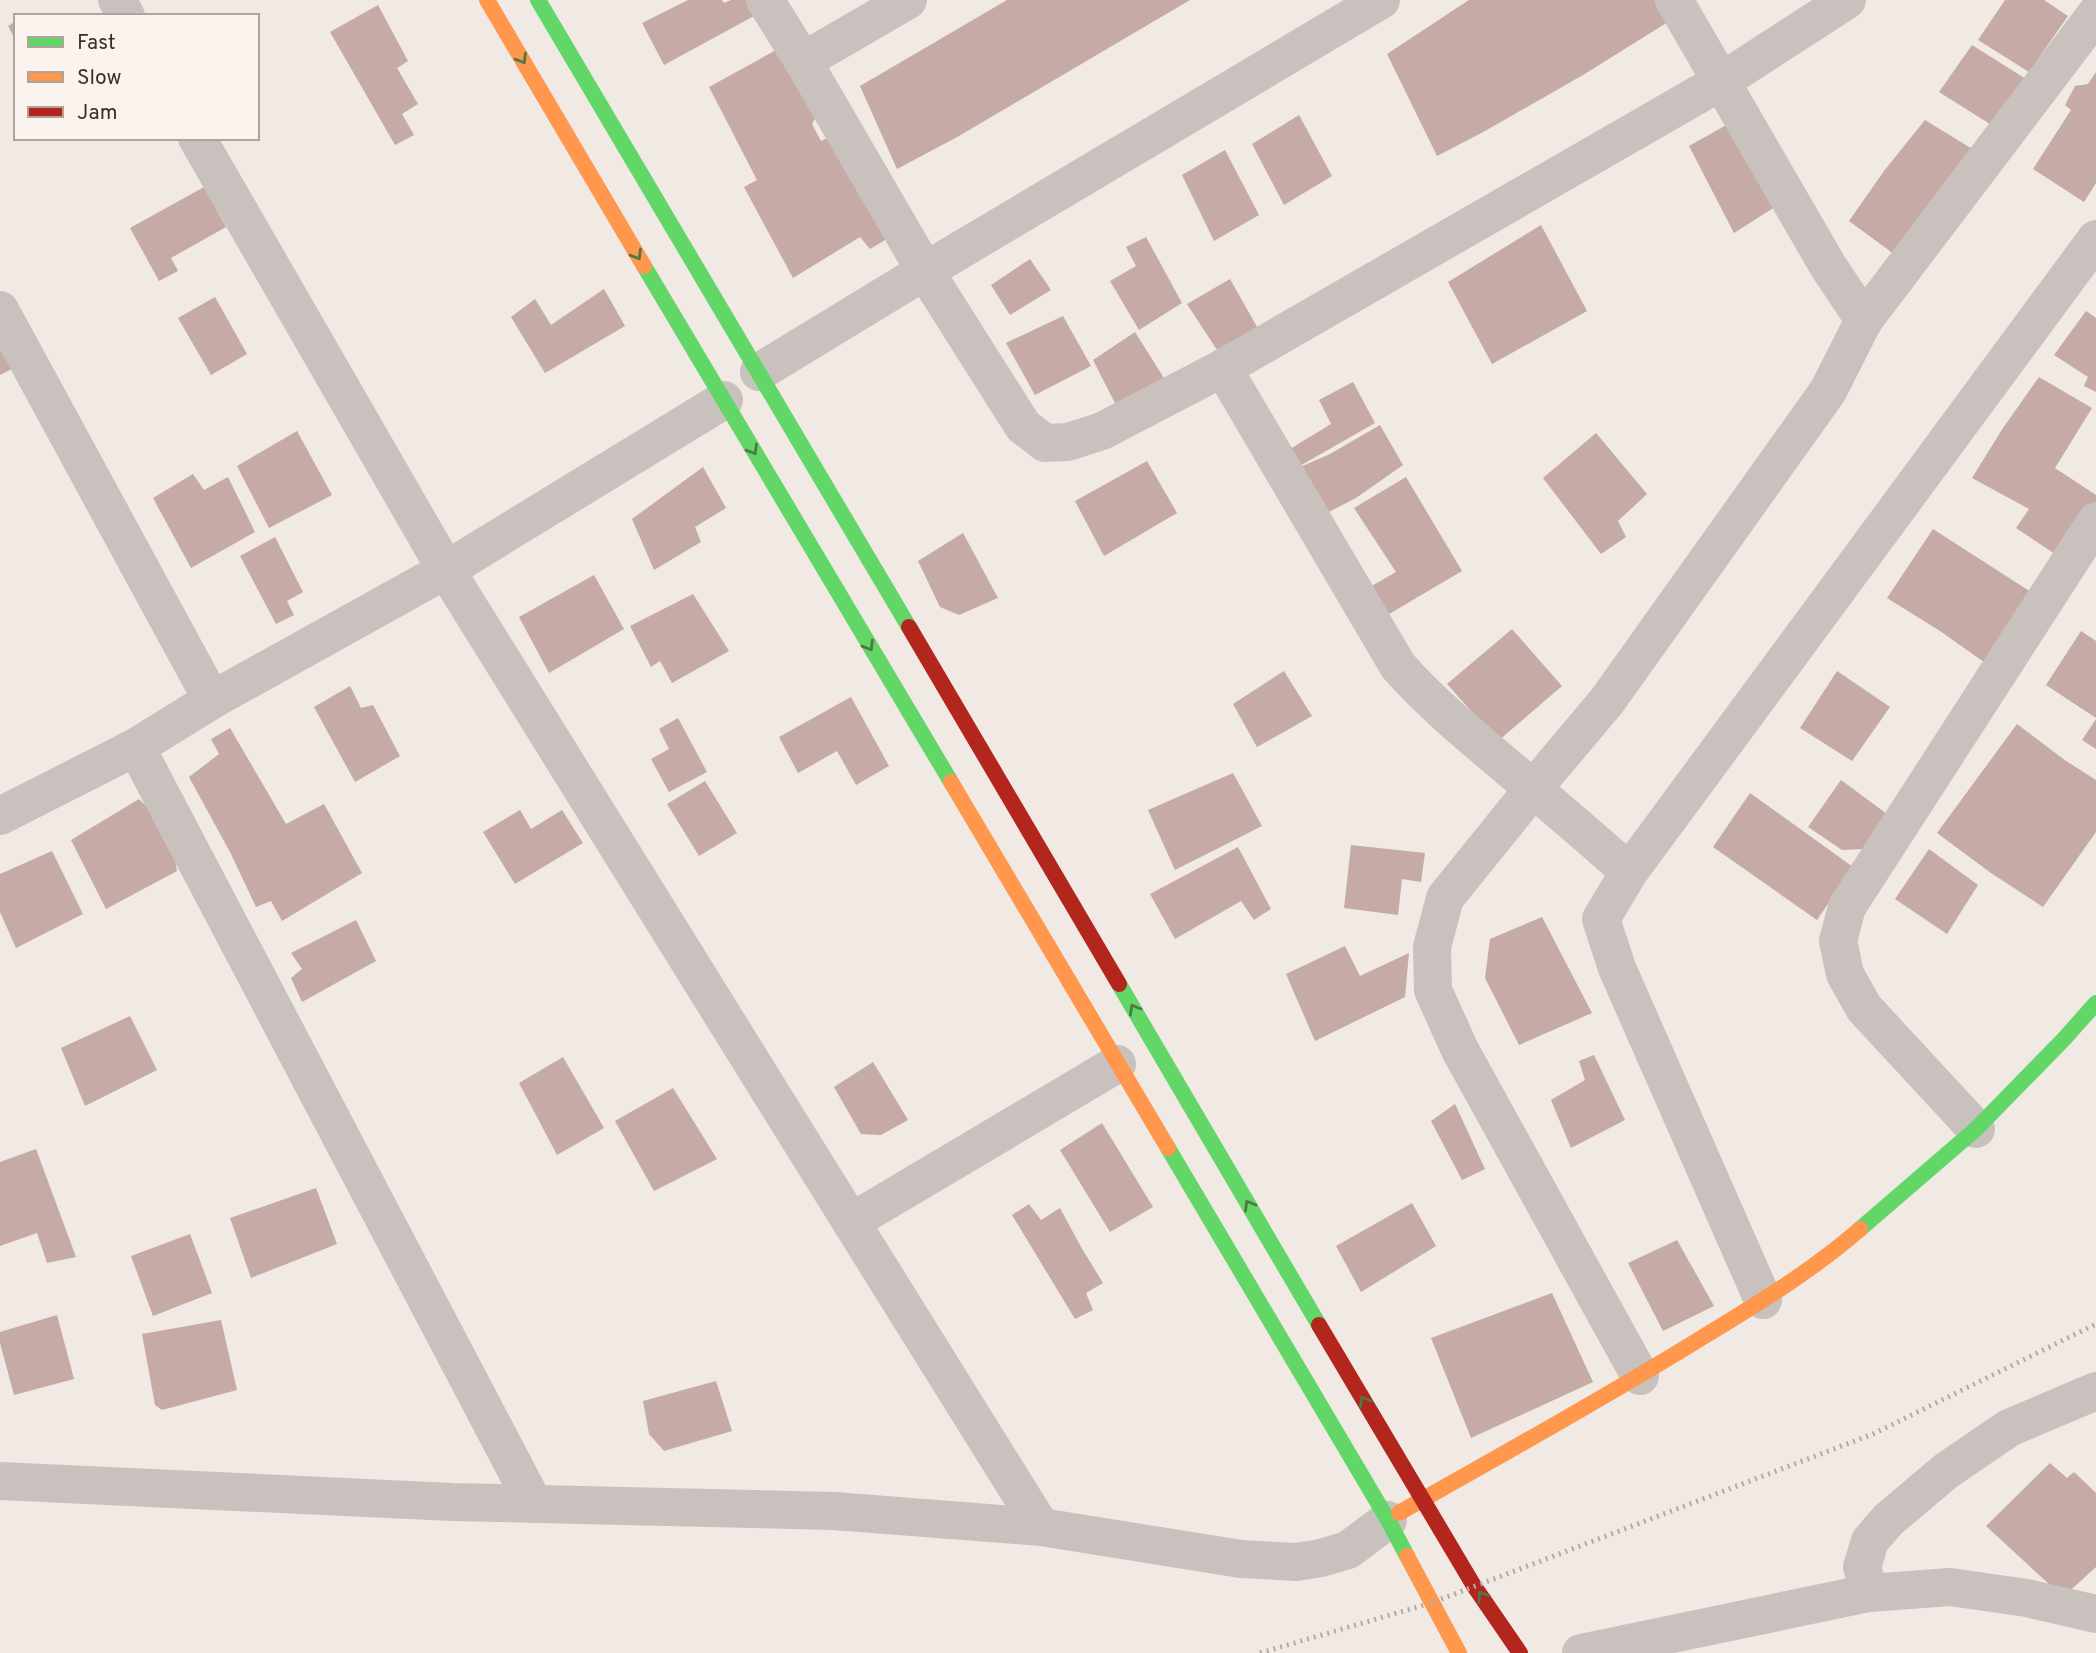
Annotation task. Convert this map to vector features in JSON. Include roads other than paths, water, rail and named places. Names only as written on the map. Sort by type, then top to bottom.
[{"type":"main road","points":[[487,0],[1388,1520],[1459,1653]]},
{"type":"main road","points":[[538,0],[1423,1501],[1474,1586],[1520,1653]]},
{"type":"main road","points":[[1388,1520],[1640,1376],[1763,1300],[1842,1245],[1976,1129],[2096,1003]]},
{"type":"street","points":[[765,0],[925,271],[1023,426],[1045,443],[1068,442],[1102,431],[1223,368],[1722,81],[1847,0]]},
{"type":"street","points":[[803,61],[908,0]]},
{"type":"street","points":[[759,372],[1381,0]]},
{"type":"street","points":[[1674,0],[1828,266],[1864,320]]},
{"type":"street","points":[[1640,1376],[1460,1049],[1433,990],[1432,947],[1446,898],[1607,701],[1828,391],[1864,320],[2096,14]]},
{"type":"street","points":[[198,140],[446,570],[1041,1527]]},
{"type":"street","points":[[1763,1300],[1617,968],[1601,919],[1629,873],[2096,239]]},
{"type":"street","points":[[0,310],[212,700]]},
{"type":"street","points":[[1223,368],[1398,666],[1419,690],[1448,716],[1629,873]]},
{"type":"street","points":[[0,816],[136,747],[212,700],[446,570],[724,401]]},
{"type":"street","points":[[1976,1129],[1864,1008],[1845,974],[1838,941],[1847,907],[2096,521]]},
{"type":"street","points":[[136,747],[534,1504]]},
{"type":"street","points":[[851,1222],[1117,1064]]},
{"type":"street","points":[[1869,1593],[1862,1566],[1870,1541],[1888,1520],[1946,1471],[2008,1428],[2096,1391]]},
{"type":"street","points":[[0,1481],[452,1502],[834,1511],[1041,1527],[1241,1559],[1296,1562],[1348,1550],[1388,1520]]},
{"type":"street","points":[[1581,1653],[1869,1593],[1950,1587],[2027,1598],[2096,1614]]},
{"type":"railway","points":[[1260,1653],[1431,1603],[1873,1434],[2096,1324]]}]
